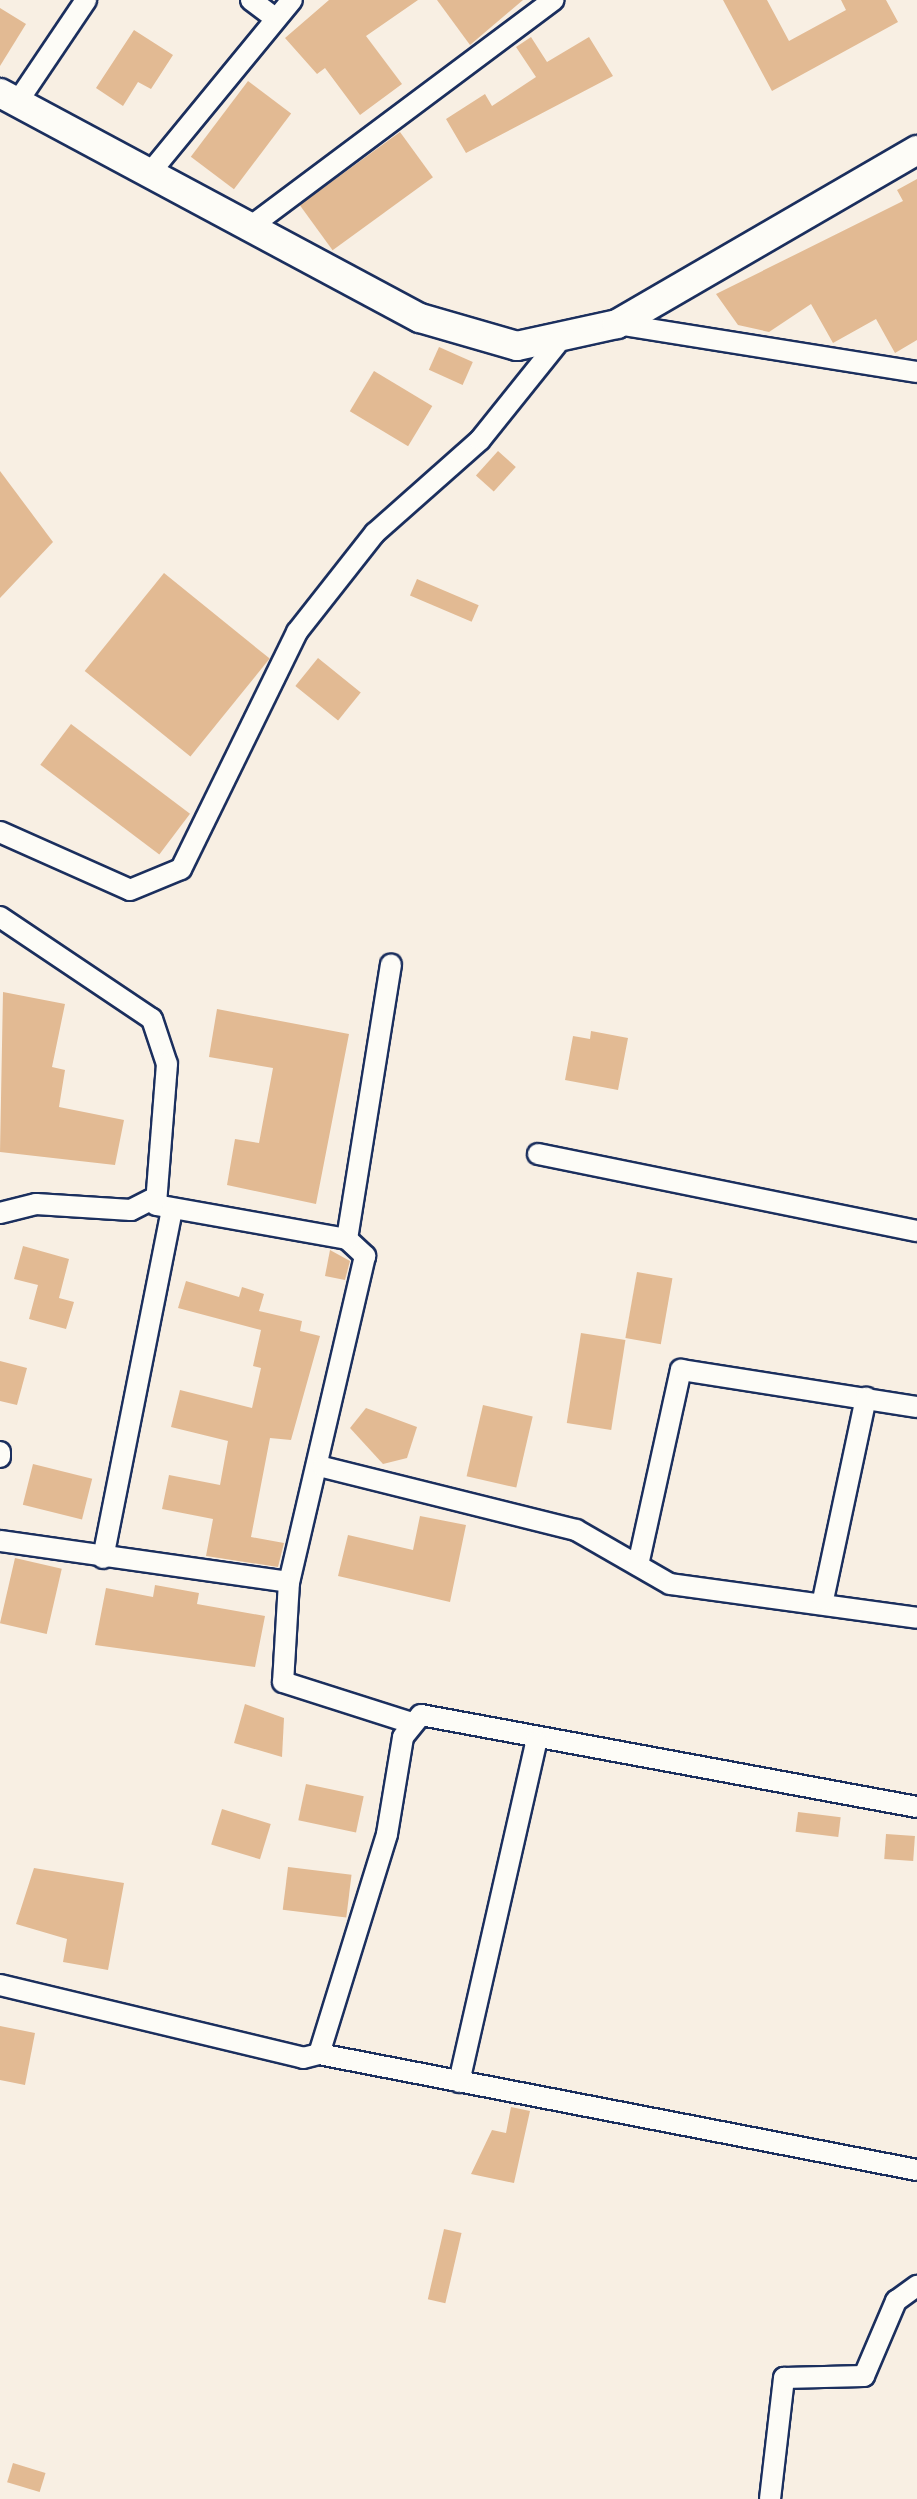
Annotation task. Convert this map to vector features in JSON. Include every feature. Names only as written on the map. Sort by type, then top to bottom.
[{"type":"main road","points":[[9,97],[445,329],[556,345],[617,324],[917,150]]},
{"type":"street","points":[[9,97],[86,0]]},
{"type":"street","points":[[251,0],[275,18]]},
{"type":"street","points":[[149,174],[292,0]]},
{"type":"street","points":[[250,227],[554,0]]},
{"type":"street","points":[[617,324],[917,372]]},
{"type":"street","points":[[0,832],[130,890],[180,869],[297,632],[375,533],[480,440],[556,345]]},
{"type":"street","points":[[0,918],[152,1019],[166,1064],[152,1200]]},
{"type":"street","points":[[347,1239],[391,964]]},
{"type":"street","points":[[538,1154],[917,1232]]},
{"type":"street","points":[[152,1200],[172,1210],[347,1239],[365,1256],[364,1278],[323,1467],[290,1582],[283,1682],[408,1722],[421,1715],[536,1742],[917,1807]]},
{"type":"street","points":[[0,1213],[36,1204],[131,1210],[152,1200]]},
{"type":"street","points":[[103,1558],[172,1210]]},
{"type":"street","points":[[638,1565],[682,1370],[917,1407]]},
{"type":"street","points":[[823,1600],[866,1398]]},
{"type":"street","points":[[323,1467],[576,1530],[638,1565],[701,1590],[823,1600],[917,1618]]},
{"type":"street","points":[[0,1541],[290,1582]]},
{"type":"street","points":[[319,2054],[387,1834],[408,1722]]},
{"type":"street","points":[[459,2082],[536,1742]]},
{"type":"street","points":[[0,1985],[303,2058],[319,2054],[917,2170]]},
{"type":"street","points":[[770,2499],[784,2378],[864,2376],[896,2301],[917,2286]]},
{"type":"building","points":[[329,0],[418,0],[366,36],[402,84],[360,115],[325,68],[317,74],[285,38]]},
{"type":"building","points":[[437,0],[523,0],[470,45]]},
{"type":"building","points":[[723,0],[767,0],[789,41],[846,10],[841,0],[886,0],[898,22],[772,91]]},
{"type":"building","points":[[0,8],[26,24],[0,66]]},
{"type":"building","points":[[134,30],[173,55],[151,89],[138,82],[123,106],[96,88]]},
{"type":"building","points":[[531,37],[547,62],[589,37],[613,76],[466,153],[446,119],[485,94],[492,106],[536,77],[516,47]]},
{"type":"building","points":[[248,81],[291,113],[234,189],[191,157]]},
{"type":"building","points":[[400,132],[433,177],[333,250],[300,205]]},
{"type":"building","points":[[917,179],[917,340],[895,353],[876,319],[833,343],[811,304],[769,332],[738,325],[716,294],[903,201],[897,190]]},
{"type":"building","points":[[439,347],[473,362],[463,385],[429,370]]},
{"type":"building","points":[[374,371],[432,406],[408,446],[350,411]]},
{"type":"building","points":[[498,451],[516,467],[494,492],[476,476]]},
{"type":"building","points":[[0,471],[53,542],[0,598]]},
{"type":"building","points":[[164,573],[270,659],[190,757],[85,671]]},
{"type":"building","points":[[417,579],[479,605],[472,622],[410,596]]},
{"type":"building","points":[[318,658],[361,693],[338,721],[295,686]]},
{"type":"building","points":[[71,724],[190,814],[159,854],[40,765]]},
{"type":"building","points":[[3,992],[65,1004],[52,1067],[65,1070],[59,1107],[124,1120],[115,1165],[0,1152]]},
{"type":"building","points":[[217,1009],[349,1034],[316,1204],[227,1185],[235,1139],[259,1143],[273,1068],[209,1057]]},
{"type":"building","points":[[591,1031],[628,1038],[618,1090],[565,1080],[573,1036],[590,1039]]},
{"type":"building","points":[[23,1246],[69,1259],[59,1298],[74,1302],[66,1329],[29,1319],[38,1285],[14,1279]]},
{"type":"building","points":[[330,1250],[350,1261],[345,1280],[325,1276]]},
{"type":"building","points":[[637,1272],[672,1278],[661,1344],[625,1338]]},
{"type":"building","points":[[186,1281],[239,1297],[242,1287],[264,1294],[259,1311],[302,1321],[300,1331],[320,1336],[291,1440],[270,1438],[251,1537],[284,1543],[278,1567],[206,1556],[213,1519],[162,1509],[169,1475],[220,1485],[228,1441],[171,1427],[180,1390],[252,1408],[261,1368],[253,1366],[261,1330],[178,1308]]},
{"type":"building","points":[[581,1333],[625,1340],[611,1430],[567,1423]]},
{"type":"building","points":[[0,1361],[27,1368],[17,1405],[0,1401]]},
{"type":"building","points":[[483,1405],[533,1416],[516,1488],[467,1476]]},
{"type":"building","points":[[366,1408],[417,1427],[407,1458],[383,1464],[350,1428]]},
{"type":"building","points":[[33,1464],[92,1479],[82,1520],[23,1505]]},
{"type":"building","points":[[420,1516],[466,1525],[450,1602],[338,1576],[348,1535],[413,1550]]},
{"type":"building","points":[[15,1558],[62,1569],[47,1634],[0,1623]]},
{"type":"building","points":[[155,1585],[199,1593],[197,1604],[265,1616],[255,1667],[95,1645],[106,1588],[153,1597]]},
{"type":"building","points":[[245,1704],[284,1718],[282,1757],[234,1743]]},
{"type":"building","points":[[306,1784],[364,1796],[356,1832],[298,1820]]},
{"type":"building","points":[[222,1809],[271,1824],[260,1859],[211,1844]]},
{"type":"building","points":[[798,1812],[841,1817],[838,1837],[796,1832]]},
{"type":"building","points":[[886,1834],[915,1836],[913,1861],[884,1859]]},
{"type":"building","points":[[288,1867],[352,1875],[346,1917],[283,1910]]},
{"type":"building","points":[[34,1868],[124,1883],[108,1970],[63,1962],[67,1939],[16,1924]]},
{"type":"building","points":[[0,2026],[35,2033],[25,2085],[0,2080]]},
{"type":"building","points":[[511,2107],[530,2111],[514,2183],[471,2174],[492,2130],[506,2133]]},
{"type":"building","points":[[444,2229],[462,2233],[445,2303],[428,2299]]},
{"type":"building","points":[[13,2463],[46,2473],[40,2492],[7,2482]]}]
